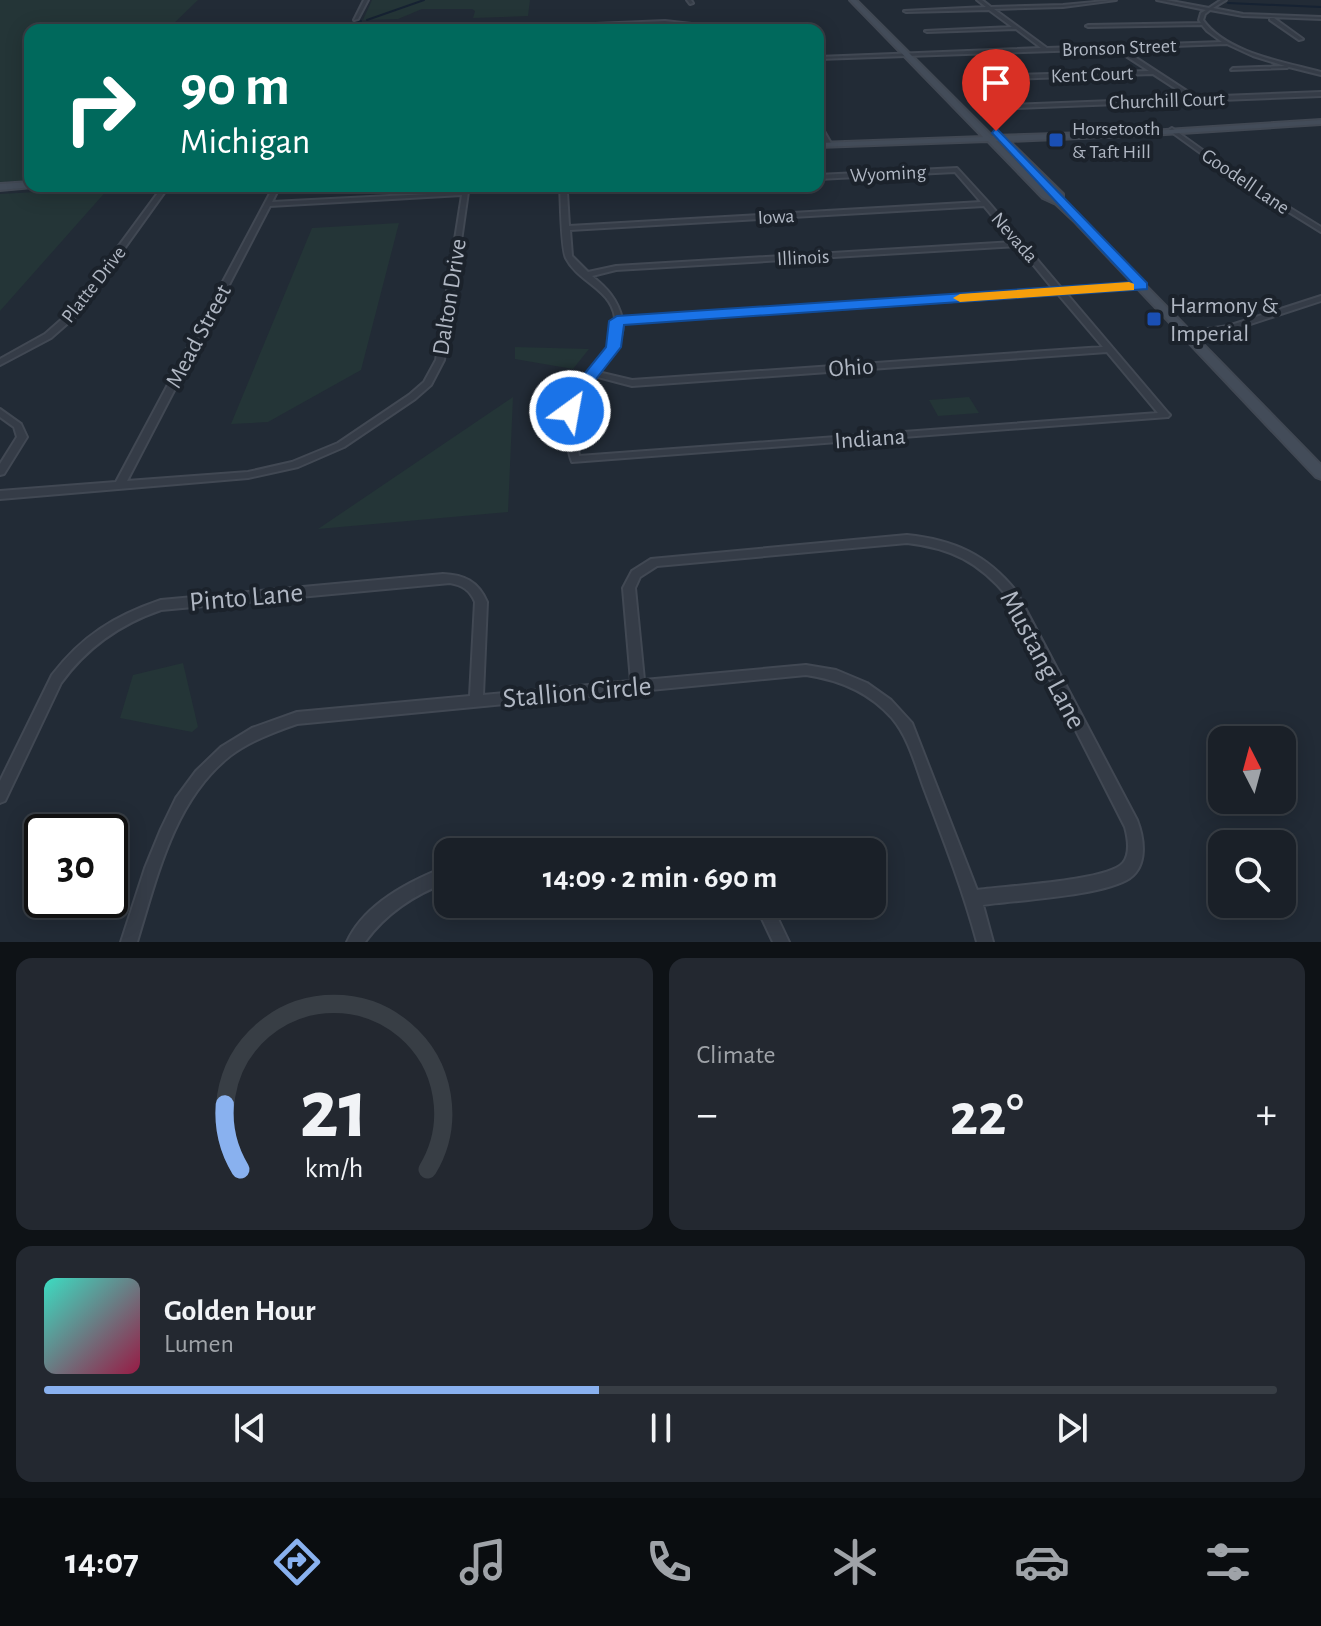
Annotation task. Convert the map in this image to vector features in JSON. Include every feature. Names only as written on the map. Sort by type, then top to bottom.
[{"type":"main road","points":[[853,0],[995,137]]},
{"type":"main road","points":[[863,0],[995,137],[1046,196],[1059,202],[1321,474]]},
{"type":"main road","points":[[824,145],[1321,122]]},
{"type":"main road","points":[[0,187],[24,185]]},
{"type":"street","points":[[356,19],[366,0]]},
{"type":"street","points":[[979,0],[1046,50]]},
{"type":"street","points":[[906,11],[1063,6],[1114,0]]},
{"type":"street","points":[[1159,0],[1208,10],[1270,17],[1321,18]]},
{"type":"street","points":[[1203,24],[1203,13],[1224,0]]},
{"type":"street","points":[[528,17],[531,24]]},
{"type":"street","points":[[1270,17],[1301,39]]},
{"type":"street","points":[[621,24],[684,24]]},
{"type":"street","points":[[1088,26],[1203,24],[1228,43],[1321,74]]},
{"type":"street","points":[[927,31],[1017,28]]},
{"type":"street","name":"Bronson Street","points":[[824,58],[1228,43]]},
{"type":"street","points":[[1116,47],[1196,99]]},
{"type":"street","points":[[1233,69],[1321,66]]},
{"type":"street","name":"Kent Court","points":[[981,78],[1155,72]]},
{"type":"street","name":"Churchill Court","points":[[1013,106],[1321,94]]},
{"type":"street","name":"Goodell Lane","points":[[1172,130],[1253,188],[1321,230]]},
{"type":"street","points":[[824,136],[829,145]]},
{"type":"street","name":"Wyoming","points":[[824,177],[957,170]]},
{"type":"street","name":"Nevada","points":[[957,170],[1165,415]]},
{"type":"street","name":"Platte Drive","points":[[0,362],[48,336],[73,314],[162,192]]},
{"type":"street","name":"Mead Street","points":[[119,486],[274,192]]},
{"type":"street","points":[[563,192],[568,256],[609,296],[617,321],[613,347],[595,374]]},
{"type":"street","name":"Dalton Drive","points":[[0,495],[248,475],[316,457],[341,445],[412,397],[437,369],[466,193],[267,204]]},
{"type":"street","name":"Iowa","points":[[565,228],[987,204]]},
{"type":"street","name":"Illinois","points":[[586,275],[616,268],[1020,244]]},
{"type":"street","points":[[617,321],[1142,286]]},
{"type":"street","points":[[1187,334],[1229,328],[1321,298]]},
{"type":"street","name":"Ohio","points":[[595,374],[632,383],[1110,349]]},
{"type":"street","name":"Indiana","points":[[595,374],[578,391],[570,411],[575,460],[1165,415]]},
{"type":"street","points":[[0,412],[18,426],[22,437],[0,472]]},
{"type":"street","name":"Mustang Lane","points":[[638,686],[629,588],[636,574],[655,562],[907,539],[942,544],[975,558],[1012,594],[1132,825],[1137,846],[1133,862],[1114,878],[973,898]]},
{"type":"street","name":"Pinto Lane","points":[[0,796],[56,679],[69,662],[119,621],[161,605],[443,578],[466,582],[474,587],[481,602],[476,701]]},
{"type":"street","name":"Stallion Circle","points":[[129,942],[171,816],[198,776],[236,743],[274,724],[297,718],[806,670],[827,672],[865,686],[895,711],[914,740],[973,898],[985,942]]},
{"type":"street","points":[[355,942],[377,916],[400,896],[434,880]]},
{"type":"street","points":[[770,918],[781,942]]},
{"type":"shaded area","points":[[0,0],[198,0],[173,24],[24,24],[24,181],[0,182]]},
{"type":"shaded area","points":[[372,0],[530,0],[528,16],[473,18],[475,11],[472,9],[422,9],[398,19],[363,20]]},
{"type":"shaded area","points":[[105,192],[0,311],[0,194]]},
{"type":"shaded area","points":[[399,223],[361,370],[268,422],[231,424],[312,228]]},
{"type":"shaded area","points":[[515,347],[589,349],[573,369],[515,359]]},
{"type":"shaded area","points":[[513,397],[508,512],[318,529]]},
{"type":"shaded area","points":[[969,397],[979,413],[938,416],[929,400]]},
{"type":"shaded area","points":[[183,663],[198,727],[192,732],[120,718],[133,675]]},
{"type":"waterway","points":[[367,20],[424,0]]},
{"type":"waterway","points":[[1228,3],[1321,7]]},
{"type":"waterway","points":[[357,22],[361,21]]},
{"type":"slow traffic","points":[[960,298],[1129,287]]},
{"type":"place","name":"Horsetooth & Taft Hill","points":[[1056,140]]},
{"type":"place","name":"Harmony & Imperial","points":[[1154,319]]},
{"type":"route","points":[[570,411],[578,391],[595,374],[613,347],[617,321],[1142,286],[1059,202],[1060,196],[996,131]]}]
